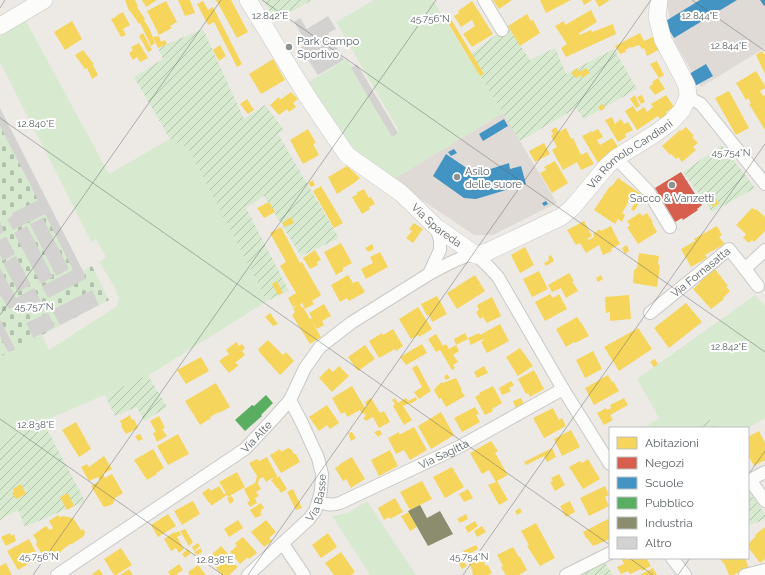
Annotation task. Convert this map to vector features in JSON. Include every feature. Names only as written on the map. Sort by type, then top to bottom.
[{"type":"street","points":[[0,26],[44,0]]},
{"type":"street","name":"Via Spareda","points":[[248,0],[307,96],[347,155],[402,193],[436,227],[476,255],[498,277],[563,389],[609,462]]},
{"type":"street","points":[[484,0],[502,30]]},
{"type":"street","points":[[659,0],[657,17],[663,40],[687,86],[688,97],[701,104],[765,184]]},
{"type":"street","name":"Via Romolo Candiani","points":[[476,255],[487,252],[560,217],[572,208],[607,166],[616,158],[671,122],[682,110],[688,97]]},
{"type":"street","points":[[616,158],[648,191],[670,227]]},
{"type":"street","points":[[429,274],[440,250],[440,240],[436,227]]},
{"type":"street","name":"Via Fornasatta","points":[[650,313],[729,249],[745,269],[765,250]]},
{"type":"street","name":"Via Alte","points":[[57,575],[245,448],[290,400],[305,368],[320,347],[351,323],[429,274],[466,256],[476,255]]},
{"type":"street","points":[[745,269],[758,286]]},
{"type":"street","name":"Via Sagitta","points":[[318,502],[329,505],[340,503],[459,447],[563,389]]},
{"type":"street","name":"Via Basse","points":[[248,575],[309,519],[315,512],[321,491],[322,474],[318,458],[290,400]]},
{"type":"street","points":[[765,472],[749,481],[765,502]]},
{"type":"street","points":[[283,544],[304,575]]},
{"type":"street","points":[[566,575],[609,554]]},
{"type":"street","points":[[673,559],[685,575]]},
{"type":"street","points":[[745,575],[765,570]]},
{"type":"shaded area","points":[[666,0],[765,0],[765,48],[701,87],[675,43]]},
{"type":"shaded area","points":[[503,113],[557,203],[493,235],[474,235],[392,180]]},
{"type":"green space","points":[[263,0],[312,0],[276,21]]},
{"type":"green space","points":[[374,0],[433,0],[503,113],[392,180],[357,152],[321,106],[307,83],[347,59],[391,135],[399,131],[336,22]]},
{"type":"green space","points":[[26,21],[109,174],[170,139],[188,148],[267,301],[146,377],[0,440],[0,357],[42,335],[49,350],[117,306],[119,298],[114,286],[99,262],[106,257],[96,239],[92,243],[0,62],[0,36]]},
{"type":"green space","points":[[508,26],[530,60],[555,48],[566,74],[614,49],[637,89],[584,119],[576,108],[520,141],[469,58],[469,55]]},
{"type":"green space","points":[[203,29],[244,119],[265,105],[284,130],[278,134],[339,238],[301,256],[264,196],[246,208],[289,291],[267,301],[188,148],[170,139],[134,77],[163,59],[158,48]]},
{"type":"green space","points":[[0,110],[83,271],[92,266],[109,300],[0,357]]},
{"type":"green space","points":[[722,145],[755,188],[712,212],[683,172]]},
{"type":"green space","points":[[755,295],[765,306],[765,418],[749,427],[715,427],[708,417],[693,427],[646,427],[659,418],[637,379]]},
{"type":"green space","points":[[148,375],[167,407],[144,421],[137,407],[115,416],[105,395]]},
{"type":"green space","points":[[708,417],[715,427],[693,427]]},
{"type":"green space","points":[[43,422],[85,501],[25,527],[18,510],[0,520],[0,440]]},
{"type":"green space","points":[[749,490],[765,514],[765,519],[749,526]]},
{"type":"green space","points":[[367,501],[416,575],[370,575],[332,516],[348,513]]},
{"type":"green space","points":[[603,560],[613,575],[575,575]]},
{"type":"building: Abitazioni","points":[[125,0],[135,0],[155,43],[151,46],[140,23],[139,24],[129,11]]},
{"type":"building: Abitazioni","points":[[142,0],[157,0],[146,7]]},
{"type":"building: Abitazioni","points":[[178,0],[190,0],[195,13],[185,16]]},
{"type":"building: Abitazioni","points":[[216,0],[231,0],[248,32],[237,38]]},
{"type":"building: Abitazioni","points":[[493,0],[512,0],[499,9]]},
{"type":"building: Abitazioni","points":[[540,0],[571,0],[546,13]]},
{"type":"building: Abitazioni","points":[[582,0],[592,0],[584,5]]},
{"type":"building: Abitazioni","points":[[595,0],[610,0],[599,7]]},
{"type":"building: Abitazioni","points":[[166,1],[177,22],[170,26],[172,28],[159,35],[147,11]]},
{"type":"building: Abitazioni","points":[[203,1],[208,10],[213,7],[242,64],[237,67],[214,22],[208,25],[197,4]]},
{"type":"building: Abitazioni","points":[[472,1],[493,34],[472,47],[463,34],[475,26],[472,20],[461,27],[454,16],[459,13],[458,11]]},
{"type":"building: Abitazioni","points":[[591,10],[597,22],[579,33],[580,35],[591,30],[592,32],[613,24],[616,34],[566,57],[561,48],[567,44],[555,26],[564,21],[565,25]]},
{"type":"building: Abitazioni","points":[[123,12],[130,25],[123,29],[126,35],[121,37],[111,19]]},
{"type":"building: Abitazioni","points":[[527,14],[531,21],[533,20],[540,33],[520,46],[508,26]]},
{"type":"building: Abitazioni","points":[[449,16],[484,74],[480,76],[445,18]]},
{"type":"building: Abitazioni","points":[[72,21],[82,39],[65,50],[54,32]]},
{"type":"building: Abitazioni","points":[[143,33],[152,50],[148,52],[139,36]]},
{"type":"building: Abitazioni","points":[[640,33],[644,41],[657,35],[662,48],[647,56],[644,48],[642,49],[639,45],[631,47],[625,50],[626,52],[620,54],[615,46]]},
{"type":"building: Abitazioni","points":[[159,36],[161,42],[165,40],[167,44],[158,48],[153,37]]},
{"type":"building: Abitazioni","points":[[139,43],[148,58],[140,62],[137,57],[133,60],[129,53],[133,50],[131,47]]},
{"type":"building: Abitazioni","points":[[220,45],[226,56],[219,61],[213,50]]},
{"type":"building: Abitazioni","points":[[83,50],[94,64],[88,68],[93,65],[98,75],[92,79],[87,68],[85,69],[75,55]]},
{"type":"building: Abitazioni","points":[[762,51],[763,54],[765,53],[765,74],[756,55]]},
{"type":"building: Abitazioni","points":[[273,59],[285,80],[261,94],[249,74]]},
{"type":"building: Abitazioni","points":[[657,61],[664,75],[659,78],[650,64]]},
{"type":"building: Abitazioni","points":[[577,68],[579,72],[586,68],[590,73],[582,78],[581,75],[576,78],[571,73]]},
{"type":"building: Abitazioni","points":[[756,71],[765,86],[765,88],[760,91],[763,96],[765,96],[765,130],[749,104],[751,103],[748,98],[746,100],[736,83]]},
{"type":"building: Abitazioni","points":[[658,78],[665,89],[655,95],[649,87],[653,84],[652,82]]},
{"type":"building: Abitazioni","points":[[729,91],[749,128],[736,135],[715,98]]},
{"type":"building: Abitazioni","points":[[291,92],[298,99],[293,103],[296,107],[289,112],[287,109],[279,115],[270,105],[279,97],[280,100]]},
{"type":"building: Abitazioni","points":[[635,95],[640,106],[636,108],[630,99]]},
{"type":"building: Abitazioni","points":[[642,95],[645,102],[641,104],[637,97]]},
{"type":"building: Abitazioni","points":[[666,95],[674,107],[666,112],[667,114],[660,119],[658,116],[637,130],[625,111],[633,106],[637,112],[644,107],[647,112],[653,107],[651,104]]},
{"type":"building: Abitazioni","points":[[247,99],[254,110],[248,114],[240,104]]},
{"type":"building: Abitazioni","points":[[603,104],[605,108],[601,111],[598,107]]},
{"type":"building: Abitazioni","points":[[612,117],[615,124],[621,119],[624,124],[628,122],[633,130],[625,134],[626,137],[618,142],[605,120]]},
{"type":"building: Abitazioni","points":[[556,127],[559,132],[566,128],[571,139],[573,138],[581,155],[587,152],[594,164],[581,170],[577,162],[563,170],[552,150],[557,147],[551,136],[553,134],[551,130]]},
{"type":"building: Abitazioni","points":[[686,127],[698,143],[693,147],[696,150],[682,162],[678,157],[676,159],[671,154],[670,155],[662,146],[680,130],[681,131]]},
{"type":"building: Abitazioni","points":[[308,129],[316,143],[313,144],[319,155],[303,164],[290,140]]},
{"type":"building: Abitazioni","points":[[598,129],[603,137],[597,140],[600,145],[612,138],[619,148],[598,163],[582,136]]},
{"type":"building: Abitazioni","points":[[544,143],[550,154],[535,162],[529,151]]},
{"type":"building: Abitazioni","points":[[555,161],[568,183],[552,193],[540,173],[546,170],[544,167]]},
{"type":"building: Abitazioni","points":[[347,166],[360,178],[337,194],[328,177]]},
{"type":"building: Abitazioni","points":[[618,178],[644,196],[634,211],[631,209],[636,201],[631,198],[622,213],[625,215],[622,222],[618,219],[615,224],[594,210],[610,186],[611,187]]},
{"type":"building: Abitazioni","points":[[313,180],[315,185],[311,187],[308,183]]},
{"type":"building: Abitazioni","points":[[321,186],[343,223],[334,228],[313,191]]},
{"type":"building: Abitazioni","points":[[364,189],[369,198],[371,197],[375,204],[369,207],[370,209],[362,214],[352,197]]},
{"type":"building: Abitazioni","points":[[715,197],[719,204],[713,207],[709,200]]},
{"type":"building: Abitazioni","points":[[269,202],[275,212],[264,218],[257,208]]},
{"type":"building: Abitazioni","points":[[752,208],[755,210],[756,209],[765,217],[765,231],[754,242],[752,240],[749,243],[743,238],[746,234],[736,225]]},
{"type":"building: Abitazioni","points":[[640,213],[642,216],[647,213],[657,232],[638,244],[627,227],[630,226],[627,221]]},
{"type":"building: Abitazioni","points":[[291,217],[294,223],[285,227],[282,223]]},
{"type":"building: Abitazioni","points":[[584,221],[592,236],[587,239],[589,240],[594,237],[593,234],[600,229],[601,231],[611,226],[620,244],[611,249],[612,251],[603,255],[599,245],[586,253],[580,243],[576,245],[567,230]]},
{"type":"building: Abitazioni","points":[[414,223],[423,229],[413,243],[406,238],[412,231],[409,229]]},
{"type":"building: Abitazioni","points":[[717,226],[722,235],[719,237],[725,244],[705,255],[707,258],[691,267],[681,249],[695,241],[694,239]]},
{"type":"building: Abitazioni","points":[[281,227],[300,263],[302,262],[321,295],[312,301],[314,304],[305,309],[302,303],[300,304],[302,308],[303,307],[310,319],[312,318],[309,313],[324,304],[331,316],[322,321],[324,325],[317,329],[312,322],[321,337],[310,344],[292,315],[295,312],[293,308],[299,305],[293,307],[288,298],[296,293],[280,266],[286,262],[270,233]]},
{"type":"building: Abitazioni","points":[[341,243],[352,263],[343,268],[343,271],[336,275],[324,252]]},
{"type":"building: Abitazioni","points":[[372,244],[374,249],[368,252],[365,248]]},
{"type":"building: Abitazioni","points":[[627,245],[629,251],[625,254],[622,248]]},
{"type":"building: Abitazioni","points":[[525,247],[534,265],[520,273],[511,255]]},
{"type":"building: Abitazioni","points":[[315,250],[321,260],[317,262],[318,265],[310,269],[303,258]]},
{"type":"building: Abitazioni","points":[[380,252],[388,267],[366,279],[361,269],[373,263],[370,257]]},
{"type":"building: Abitazioni","points":[[639,253],[659,256],[658,264],[660,266],[657,287],[633,283],[634,270],[637,268]]},
{"type":"building: Abitazioni","points":[[551,255],[554,261],[546,266],[544,263],[549,260],[548,257]]},
{"type":"building: Abitazioni","points":[[715,269],[730,291],[723,298],[724,299],[711,309],[693,289]]},
{"type":"building: Abitazioni","points":[[539,271],[548,289],[532,297],[523,279]]},
{"type":"building: Abitazioni","points":[[569,273],[578,291],[566,298],[561,288],[552,292],[548,285]]},
{"type":"building: Abitazioni","points":[[348,275],[353,283],[358,281],[365,292],[349,301],[347,298],[340,302],[331,285]]},
{"type":"building: Abitazioni","points":[[475,275],[485,291],[457,309],[447,293]]},
{"type":"building: Abitazioni","points":[[601,275],[603,279],[598,282],[596,278]]},
{"type":"building: Abitazioni","points":[[277,281],[283,293],[278,295],[272,284]]},
{"type":"building: Abitazioni","points":[[550,294],[553,298],[559,294],[567,309],[545,321],[535,302]]},
{"type":"building: Abitazioni","points":[[629,295],[631,319],[610,321],[610,312],[606,313],[605,297]]},
{"type":"building: Abitazioni","points":[[437,296],[447,314],[432,322],[421,304]]},
{"type":"building: Abitazioni","points":[[492,297],[501,316],[487,323],[483,317],[480,319],[476,312],[479,310],[477,305]]},
{"type":"building: Abitazioni","points":[[686,303],[702,322],[669,348],[654,328]]},
{"type":"building: Abitazioni","points":[[418,307],[432,329],[419,337],[418,335],[411,339],[399,319]]},
{"type":"building: Abitazioni","points":[[270,313],[278,324],[273,326],[265,317]]},
{"type":"building: Abitazioni","points":[[577,317],[589,336],[566,347],[556,329]]},
{"type":"building: Abitazioni","points":[[500,324],[509,341],[487,353],[481,342],[484,340],[483,339],[471,345],[468,338],[479,333],[480,335]]},
{"type":"building: Abitazioni","points":[[638,328],[652,349],[619,371],[604,347]]},
{"type":"building: Abitazioni","points":[[393,329],[403,346],[396,351],[395,349],[379,358],[369,341],[382,333],[383,335]]},
{"type":"building: Abitazioni","points":[[465,333],[468,339],[456,345],[454,339]]},
{"type":"building: Abitazioni","points":[[436,334],[443,346],[446,344],[449,349],[456,345],[459,351],[453,355],[458,362],[453,365],[455,368],[452,370],[440,350],[436,352],[428,339]]},
{"type":"building: Abitazioni","points":[[268,340],[283,355],[286,352],[294,361],[280,375],[258,349]]},
{"type":"building: Abitazioni","points":[[236,342],[239,346],[242,344],[245,348],[242,351],[245,355],[235,363],[239,365],[229,373],[219,361],[229,354],[226,350]]},
{"type":"building: Abitazioni","points":[[422,344],[427,353],[406,365],[400,357]]},
{"type":"building: Abitazioni","points":[[365,345],[375,359],[358,371],[348,357]]},
{"type":"building: Abitazioni","points":[[520,348],[533,366],[518,376],[506,357]]},
{"type":"building: Abitazioni","points":[[593,351],[602,369],[585,378],[576,360]]},
{"type":"building: Abitazioni","points":[[201,357],[209,371],[186,384],[177,370]]},
{"type":"building: Abitazioni","points":[[655,359],[658,364],[654,367],[650,362]]},
{"type":"building: Abitazioni","points":[[417,365],[431,391],[419,399],[414,392],[422,387],[412,368]]},
{"type":"building: Abitazioni","points":[[339,366],[349,376],[332,392],[319,378],[329,368],[333,372]]},
{"type":"building: Abitazioni","points":[[484,366],[488,373],[477,378],[474,372]]},
{"type":"building: Abitazioni","points":[[534,370],[544,389],[530,397],[528,393],[526,394],[518,379]]},
{"type":"building: Abitazioni","points":[[447,374],[450,378],[446,380],[444,377]]},
{"type":"building: Abitazioni","points":[[608,375],[619,391],[594,405],[585,388]]},
{"type":"building: Abitazioni","points":[[456,378],[462,390],[461,391],[465,396],[446,407],[434,390],[442,382],[443,383]]},
{"type":"building: Abitazioni","points":[[511,381],[514,385],[509,388],[511,391],[502,395],[499,388]]},
{"type":"building: Abitazioni","points":[[216,383],[230,407],[210,417],[211,418],[200,425],[185,401]]},
{"type":"building: Abitazioni","points":[[352,386],[365,408],[367,406],[365,402],[371,398],[380,413],[384,411],[390,422],[379,428],[373,417],[366,421],[363,418],[366,416],[364,413],[362,414],[360,410],[347,417],[345,412],[341,414],[332,398]]},
{"type":"building: Abitazioni","points":[[493,386],[502,403],[492,409],[493,411],[485,415],[475,397],[480,394],[479,393]]},
{"type":"building: Abitazioni","points":[[416,397],[417,400],[403,406],[412,420],[404,425],[393,406],[395,404],[392,400],[395,398],[398,403],[406,398],[408,401]]},
{"type":"building: Abitazioni","points":[[521,398],[525,406],[517,411],[513,401]]},
{"type":"building: Abitazioni","points":[[624,398],[628,405],[610,415],[613,420],[604,425],[597,413],[606,408],[607,410],[611,408],[610,405]]},
{"type":"building: Abitazioni","points":[[327,405],[339,423],[330,429],[327,425],[319,431],[309,417]]},
{"type":"building: Abitazioni","points":[[475,407],[479,414],[476,415],[480,422],[462,432],[454,418]]},
{"type":"building: Abitazioni","points":[[553,408],[559,420],[562,418],[566,426],[544,438],[533,418]]},
{"type":"building: Abitazioni","points":[[441,412],[454,435],[431,449],[418,426]]},
{"type":"building: Abitazioni","points":[[130,415],[132,420],[134,419],[138,428],[126,434],[120,421]]},
{"type":"building: Abitazioni","points":[[159,416],[165,428],[162,429],[167,436],[157,442],[153,433],[156,432],[150,421]]},
{"type":"building: Abitazioni","points":[[76,422],[91,449],[79,457],[62,430]]},
{"type":"building: Abitazioni","points":[[414,427],[427,450],[410,460],[404,450],[396,454],[388,438],[399,432],[399,435]]},
{"type":"building: Abitazioni","points":[[380,430],[382,434],[378,437],[374,432]]},
{"type":"building: Abitazioni","points":[[571,430],[580,447],[562,456],[554,439]]},
{"type":"building: Abitazioni","points":[[759,431],[765,443],[765,460],[754,466],[749,457],[749,436]]},
{"type":"building: Abitazioni","points":[[352,432],[356,438],[351,441],[348,433]]},
{"type":"building: Abitazioni","points":[[140,434],[143,439],[138,441],[135,436]]},
{"type":"building: Abitazioni","points":[[178,434],[189,454],[168,465],[157,446]]},
{"type":"building: Abitazioni","points":[[491,441],[498,451],[495,453],[508,475],[497,481],[508,500],[499,505],[488,485],[496,482],[489,470],[482,474],[470,453]]},
{"type":"building: Abitazioni","points":[[288,448],[296,454],[300,462],[281,473],[270,455],[280,449],[281,452]]},
{"type":"building: Abitazioni","points":[[552,448],[556,457],[547,462],[544,456],[526,465],[524,462]]},
{"type":"building: Abitazioni","points":[[153,449],[164,468],[147,480],[134,460]]},
{"type":"building: Abitazioni","points":[[390,450],[398,466],[379,476],[371,460]]},
{"type":"building: Abitazioni","points":[[104,456],[112,469],[103,474],[105,478],[112,474],[123,493],[115,498],[113,504],[105,507],[91,486],[100,481],[98,477],[89,481],[81,467],[87,464],[89,467]]},
{"type":"building: Abitazioni","points":[[267,457],[277,478],[279,476],[287,489],[281,493],[271,480],[273,479],[272,478],[266,482],[263,477],[259,479],[258,484],[261,489],[256,492],[259,496],[255,498],[257,503],[250,507],[247,502],[250,501],[244,489],[255,483],[257,476],[249,463],[257,459],[259,461]]},
{"type":"building: Abitazioni","points":[[352,457],[365,479],[351,488],[346,479],[343,481],[335,468]]},
{"type":"building: Abitazioni","points":[[588,459],[600,479],[583,489],[569,467],[580,461],[582,463]]},
{"type":"building: Abitazioni","points":[[452,467],[464,487],[445,498],[433,477]]},
{"type":"building: Abitazioni","points":[[237,472],[245,487],[228,497],[227,495],[211,506],[202,493],[209,488],[211,491],[219,486],[224,494],[226,493],[219,482]]},
{"type":"building: Abitazioni","points":[[559,474],[565,485],[555,491],[550,482],[553,481],[551,478]]},
{"type":"building: Abitazioni","points":[[422,481],[432,499],[410,510],[400,492]]},
{"type":"building: Abitazioni","points":[[21,484],[26,494],[16,499],[12,493],[14,492],[13,489]]},
{"type":"building: Abitazioni","points":[[605,486],[609,495],[605,497],[609,506],[589,516],[580,498]]},
{"type":"building: Abitazioni","points":[[293,489],[302,508],[296,510],[287,492]]},
{"type":"building: Abitazioni","points":[[468,489],[473,498],[464,502],[459,494]]},
{"type":"building: Abitazioni","points":[[68,493],[74,506],[67,510],[60,497]]},
{"type":"building: Abitazioni","points":[[232,496],[234,501],[230,504],[227,498]]},
{"type":"building: Abitazioni","points":[[395,498],[403,512],[390,519],[389,517],[384,520],[378,508]]},
{"type":"building: Abitazioni","points":[[193,501],[200,514],[182,525],[174,511]]},
{"type":"building: Abitazioni","points":[[570,501],[575,512],[566,517],[560,506]]},
{"type":"building: Abitazioni","points":[[261,503],[264,508],[260,513],[262,515],[255,518],[250,510]]},
{"type":"building: Abitazioni","points":[[520,508],[522,512],[517,515],[515,511]]},
{"type":"building: Abitazioni","points":[[409,512],[417,527],[410,531],[401,516]]},
{"type":"building: Abitazioni","points":[[168,514],[176,526],[158,537],[151,525]]},
{"type":"building: Abitazioni","points":[[466,514],[468,519],[460,523],[457,519]]},
{"type":"building: Abitazioni","points":[[58,515],[60,517],[63,516],[73,518],[81,530],[83,529],[85,532],[84,536],[70,544],[47,561],[36,545],[37,541],[33,535],[46,526],[50,530],[53,528],[49,521]]},
{"type":"building: Abitazioni","points":[[609,519],[609,539],[593,546],[583,532]]},
{"type":"building: Abitazioni","points":[[238,520],[243,528],[229,537],[224,529]]},
{"type":"building: Abitazioni","points":[[266,520],[276,532],[269,538],[272,541],[264,547],[251,532]]},
{"type":"building: Abitazioni","points":[[475,521],[478,526],[468,533],[465,527]]},
{"type":"building: Abitazioni","points":[[536,523],[555,558],[540,566],[527,546],[529,545],[521,531]]},
{"type":"building: Abitazioni","points":[[482,526],[486,532],[477,537],[474,531]]},
{"type":"building: Abitazioni","points":[[765,527],[765,559],[760,563],[749,548],[749,543],[756,536],[755,535]]},
{"type":"building: Abitazioni","points":[[185,529],[193,542],[189,546],[180,531]]},
{"type":"building: Abitazioni","points":[[179,531],[181,535],[177,537],[184,549],[179,553],[176,548],[171,551],[164,539],[174,532]]},
{"type":"building: Abitazioni","points":[[10,533],[11,536],[14,534],[16,541],[6,546],[1,537]]},
{"type":"building: Abitazioni","points":[[328,533],[337,547],[321,558],[312,545]]},
{"type":"building: Abitazioni","points":[[243,537],[257,553],[249,559],[248,557],[240,564],[230,552],[237,546],[235,543]]},
{"type":"building: Abitazioni","points":[[29,539],[40,560],[35,563],[30,563],[18,570],[7,551]]},
{"type":"building: Abitazioni","points":[[198,543],[200,546],[194,551],[192,547]]},
{"type":"building: Abitazioni","points":[[476,545],[478,549],[466,556],[463,551]]},
{"type":"building: Abitazioni","points":[[221,546],[229,555],[227,557],[238,567],[229,575],[222,575],[208,558]]},
{"type":"building: Abitazioni","points":[[513,547],[527,570],[519,575],[506,575],[501,567],[503,566],[497,555]]},
{"type":"building: Abitazioni","points":[[121,548],[132,565],[114,575],[104,559]]},
{"type":"building: Abitazioni","points":[[201,548],[202,552],[197,555],[194,552]]},
{"type":"building: Abitazioni","points":[[188,549],[191,553],[185,558],[182,554]]},
{"type":"building: Abitazioni","points":[[341,552],[355,572],[351,575],[334,575],[325,563]]},
{"type":"building: Abitazioni","points":[[476,557],[478,562],[483,560],[486,566],[488,565],[492,573],[488,575],[473,575],[468,561]]},
{"type":"building: Abitazioni","points":[[462,559],[467,566],[462,569],[458,562]]},
{"type":"building: Abitazioni","points":[[622,559],[647,559],[651,566],[642,571],[641,569],[630,574],[628,571],[621,574],[617,567],[624,564]]},
{"type":"building: Abitazioni","points":[[721,559],[745,559],[749,568],[733,575],[729,575]]},
{"type":"building: Abitazioni","points":[[6,563],[12,575],[0,575],[0,566]]},
{"type":"building: Abitazioni","points":[[179,564],[183,570],[177,574],[178,575],[170,575],[168,572]]},
{"type":"building: Abitazioni","points":[[198,565],[206,575],[190,575],[188,572]]},
{"type":"building: Abitazioni","points":[[653,568],[657,575],[640,575]]},
{"type":"building: Abitazioni","points":[[99,569],[103,575],[91,575]]},
{"type":"building: Abitazioni","points":[[129,569],[133,575],[120,575]]},
{"type":"building: Negozi","points":[[681,172],[702,205],[697,209],[698,210],[683,220],[682,218],[675,222],[655,188]]},
{"type":"building: Scuole","points":[[700,0],[737,0],[674,38],[664,22]]},
{"type":"building: Scuole","points":[[760,0],[765,0],[764,6]]},
{"type":"building: Scuole","points":[[706,64],[713,76],[695,86],[689,74]]},
{"type":"building: Scuole","points":[[504,119],[508,126],[483,141],[479,134]]},
{"type":"building: Scuole","points":[[454,149],[457,153],[451,156],[448,152]]},
{"type":"building: Scuole","name":"Asilo delle suore","points":[[446,154],[471,171],[478,173],[509,163],[510,169],[521,166],[526,184],[476,199],[464,198],[433,176]]},
{"type":"building: Scuole","points":[[546,201],[548,204],[544,206],[542,203]]},
{"type":"building: Pubblico","points":[[266,395],[273,403],[261,415],[262,416],[245,431],[235,420]]},
{"type":"building: Industria","points":[[420,505],[427,518],[440,511],[453,534],[428,546],[408,511]]},
{"type":"building: Altro","points":[[328,16],[336,29],[328,33],[344,60],[318,75],[300,48],[307,44],[294,22],[300,18],[307,29]]},
{"type":"building: Altro","points":[[357,64],[398,133],[392,137],[351,68]]},
{"type":"building: Altro","points":[[0,108],[86,279],[48,298],[42,286],[73,270],[45,214],[13,230],[7,219],[13,215],[12,213],[38,200],[0,126]]},
{"type":"building: Altro","points":[[43,218],[69,269],[56,276],[30,224]]},
{"type":"building: Altro","points":[[0,221],[4,232],[0,234]]},
{"type":"building: Altro","points":[[27,226],[53,277],[41,284],[14,233]]},
{"type":"building: Altro","points":[[6,236],[15,254],[3,261],[0,255],[0,240]]},
{"type":"building: Altro","points":[[16,256],[31,285],[18,292],[3,263]]},
{"type":"building: Altro","points":[[0,268],[16,298],[34,288],[41,302],[20,314],[15,306],[9,309],[0,295]]},
{"type":"building: Altro","points":[[92,290],[99,305],[60,325],[52,310]]},
{"type":"building: Altro","points":[[48,313],[55,327],[33,338],[26,323]]},
{"type":"building: Altro","points":[[0,319],[15,349],[8,352],[0,336]]},
{"type":"place","name":"Park Campo Sportivo","points":[[289,47]]},
{"type":"place","name":"Asilo delle suore","points":[[457,177]]},
{"type":"place","name":"Sacco & Vanzetti","points":[[672,185]]}]
